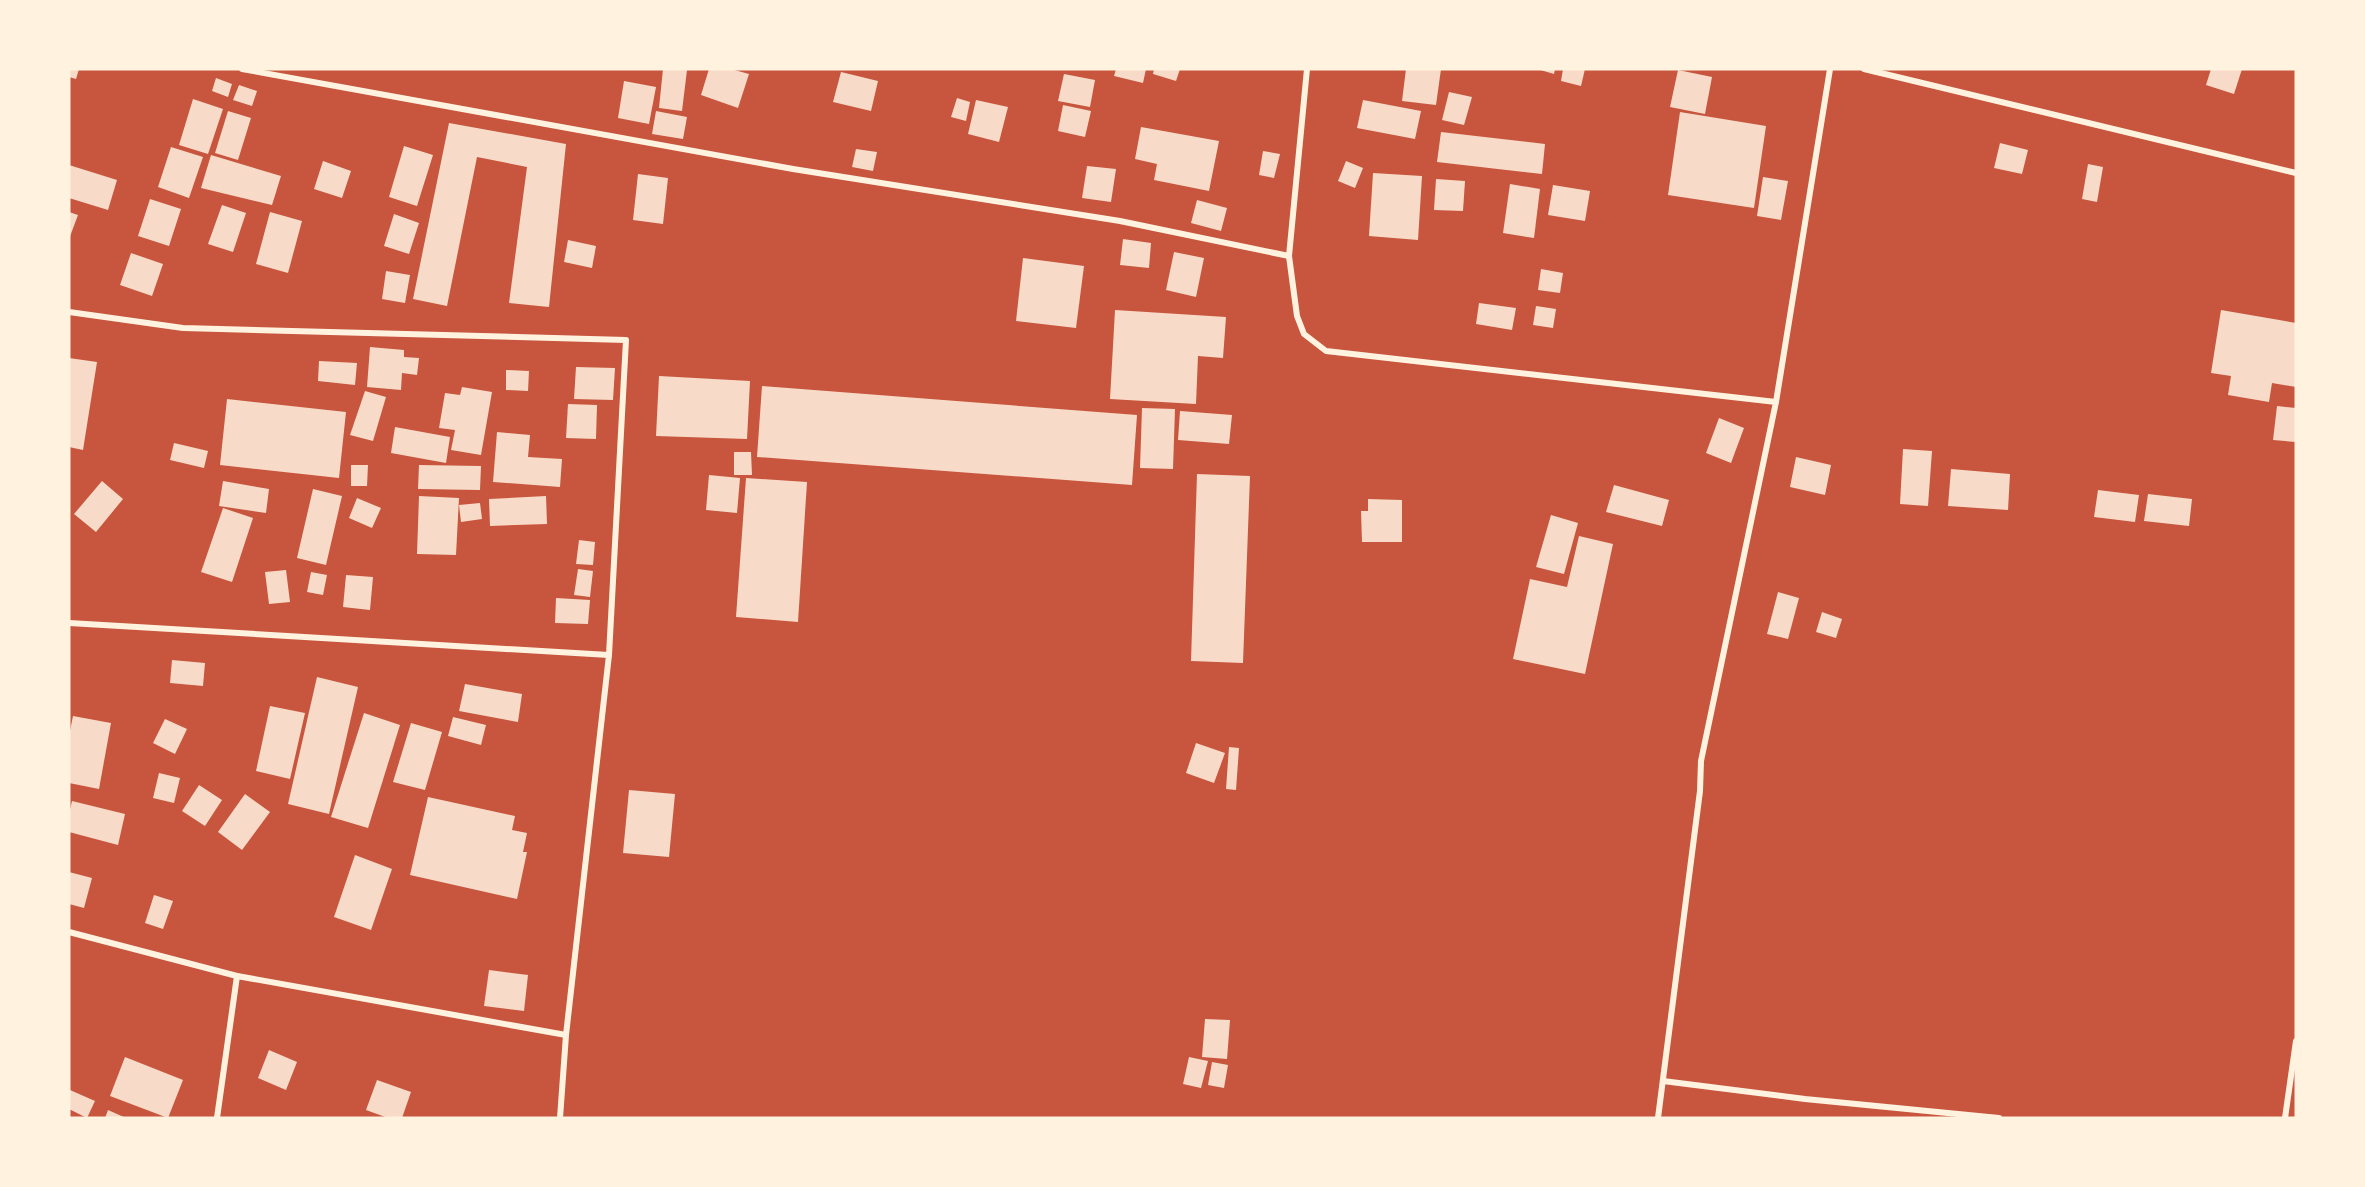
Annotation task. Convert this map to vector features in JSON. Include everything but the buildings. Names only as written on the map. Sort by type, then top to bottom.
[{"type":"street","points":[[242,69],[781,167],[1120,221],[1289,256]]},
{"type":"street","points":[[1307,69],[1289,256],[1297,316],[1304,334],[1326,351],[1776,402]]},
{"type":"street","points":[[1658,1118],[1700,791],[1701,761],[1776,402],[1830,69]]},
{"type":"street","points":[[1863,69],[2296,173]]},
{"type":"street","points":[[69,312],[183,328],[626,340],[609,655],[566,1035],[560,1118]]},
{"type":"street","points":[[69,623],[609,655]]},
{"type":"street","points":[[69,932],[237,976],[566,1035]]},
{"type":"street","points":[[217,1118],[237,976]]},
{"type":"street","points":[[2284,1118],[2296,1041]]},
{"type":"street","points":[[1663,1081],[1805,1100],[1999,1118]]}]
